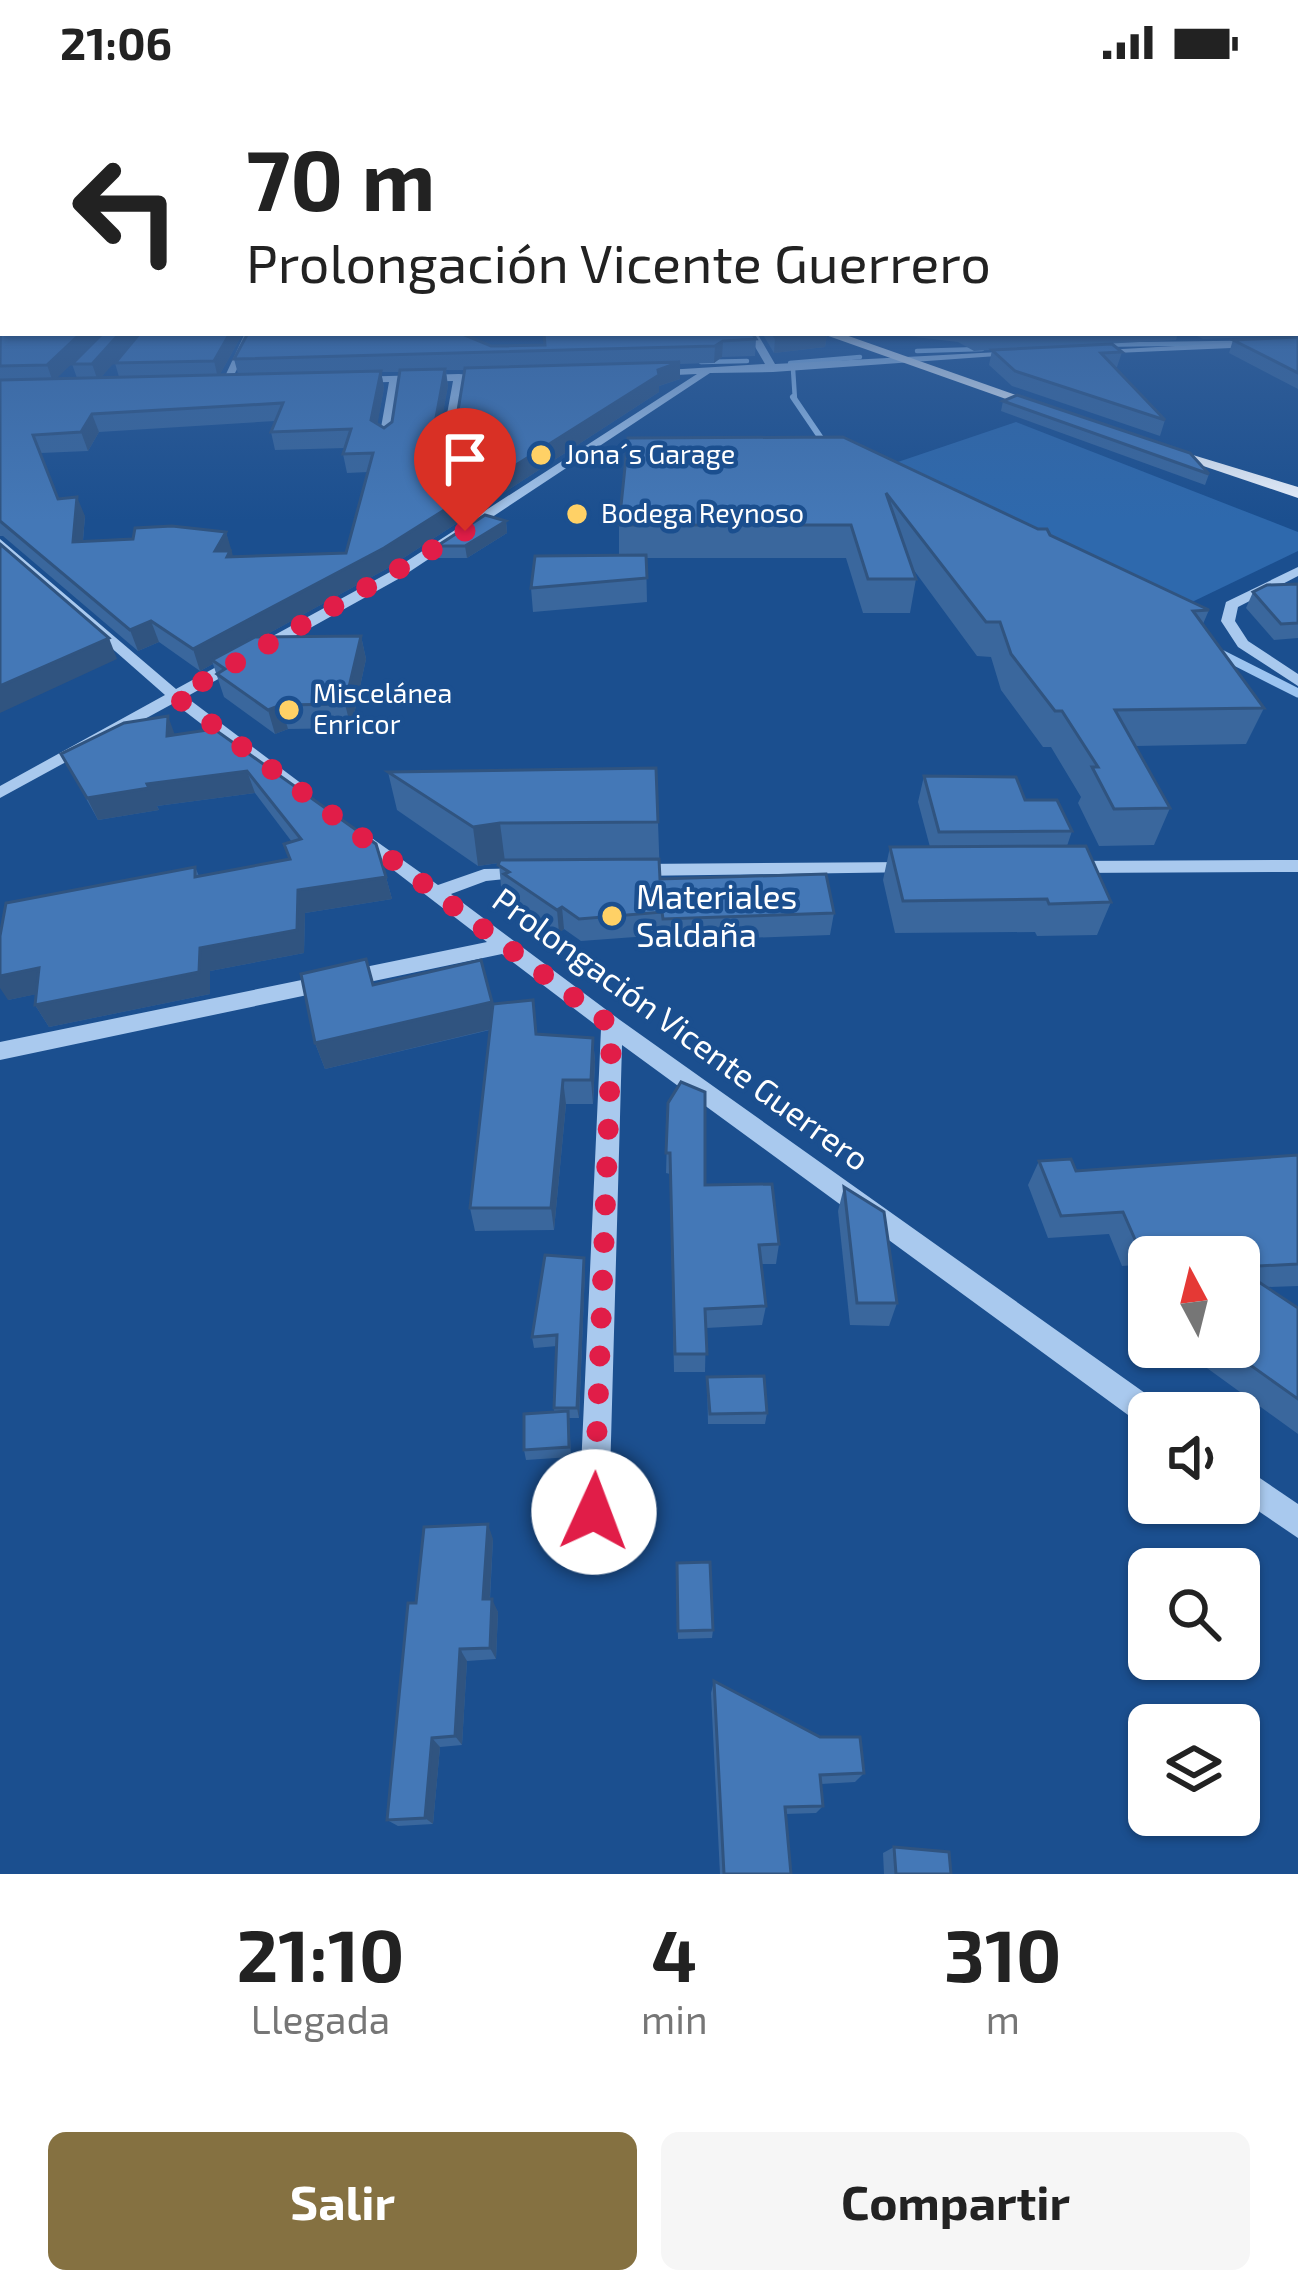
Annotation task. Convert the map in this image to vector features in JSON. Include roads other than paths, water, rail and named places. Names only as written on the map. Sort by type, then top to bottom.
[{"type":"main road","points":[[886,354],[1056,411]]},
{"type":"main road","points":[[1142,440],[1298,493]]},
{"type":"street","points":[[225,383],[240,354]]},
{"type":"street","points":[[764,354],[773,369]]},
{"type":"street","points":[[645,373],[1028,354]]},
{"type":"street","points":[[0,794],[395,575],[707,371]]},
{"type":"street","points":[[331,381],[514,376]]},
{"type":"street","points":[[446,453],[459,377]]},
{"type":"street","points":[[385,440],[395,379]]},
{"type":"street","points":[[207,384],[246,383]]},
{"type":"street","name":"Prolongación Vicente Guerrero","points":[[0,544],[176,697],[504,946],[1128,1398]]},
{"type":"street","points":[[1298,571],[1231,605],[1228,621],[1243,644],[1298,681]]},
{"type":"street","points":[[1035,868],[1298,866]]},
{"type":"street","points":[[604,871],[939,868]]},
{"type":"street","points":[[435,893],[484,874],[556,871]]},
{"type":"street","points":[[0,1051],[504,946]]},
{"type":"street","points":[[594,1512],[612,1026]]},
{"type":"street","points":[[1260,1495],[1298,1523]]},
{"type":"waterway","points":[[790,363],[860,357]]},
{"type":"waterway","points":[[701,362],[747,361]]},
{"type":"waterway","points":[[793,369],[795,400]]},
{"type":"waterway","points":[[795,400],[829,450]]},
{"type":"waterway","points":[[1213,650],[1298,693]]},
{"type":"place","name":"Jona´s Garage","points":[[541,455]]},
{"type":"place","name":"Bodega Reynoso","points":[[577,514]]},
{"type":"place","name":"Miscelánea Enricor","points":[[289,710]]},
{"type":"place","name":"Materiales Saldaña","points":[[612,916]]}]
